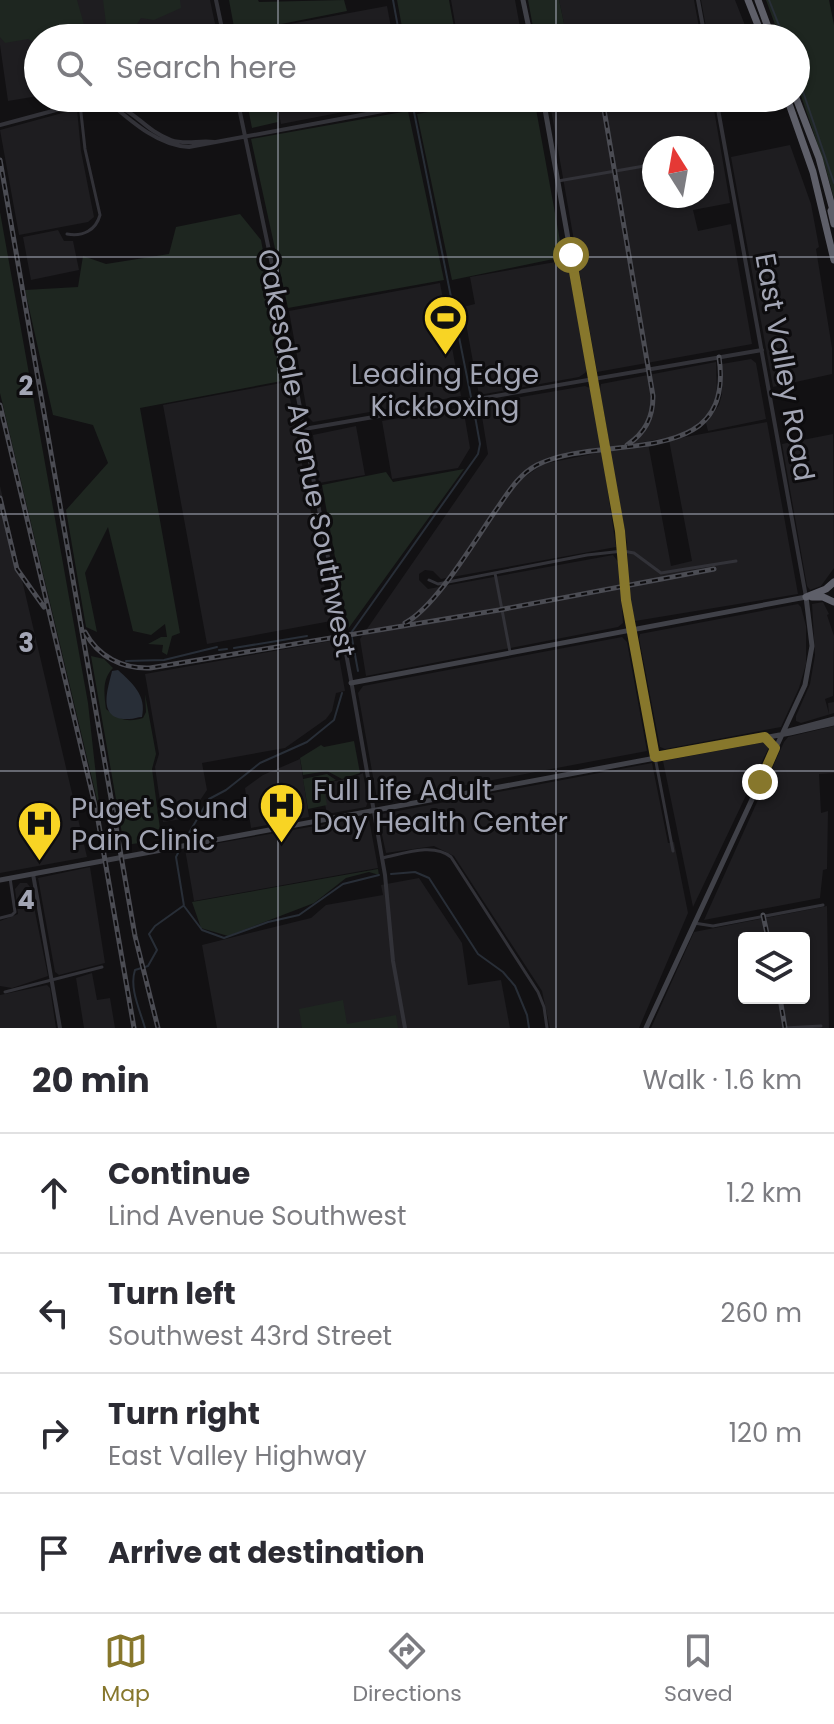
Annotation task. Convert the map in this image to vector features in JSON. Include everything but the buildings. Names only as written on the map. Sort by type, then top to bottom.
[{"type":"highway","points":[[748,0],[757,24]]},
{"type":"highway","points":[[758,0],[767,24]]},
{"type":"highway","points":[[792,112],[813,172],[834,260]]},
{"type":"highway","points":[[801,112],[834,214]]},
{"type":"highway","points":[[814,147],[834,224]]},
{"type":"highway","points":[[806,597],[834,582]]},
{"type":"highway","points":[[806,597],[823,597],[834,602]]},
{"type":"main road","points":[[523,0],[528,24]]},
{"type":"main road","points":[[546,112],[623,551],[624,585],[655,757]]},
{"type":"main road","points":[[351,683],[806,597]]},
{"type":"main road","name":"East Valley Road","points":[[646,1028],[805,685],[811,660],[806,597]]},
{"type":"main road","points":[[791,714],[795,723],[803,727]]},
{"type":"main road","points":[[782,734],[834,721]]},
{"type":"main road","points":[[0,880],[782,734],[834,721]]},
{"type":"main road","points":[[765,737],[775,748]]},
{"type":"street","points":[[216,0],[221,24]]},
{"type":"street","points":[[698,0],[702,24]]},
{"type":"street","points":[[0,125],[50,112]]},
{"type":"street","points":[[67,234],[90,231],[100,215],[85,149],[81,112]]},
{"type":"street","points":[[122,112],[157,138],[170,144],[194,147],[377,112]]},
{"type":"street","name":"Oakesdale Avenue Southwest","points":[[240,112],[283,317],[351,683],[382,858],[393,961],[405,1028]]},
{"type":"street","name":"East Valley Road","points":[[719,112],[806,597]]},
{"type":"street","points":[[558,181],[642,166]]},
{"type":"street","points":[[304,429],[762,350]]},
{"type":"street","points":[[429,580],[438,584],[623,551],[634,553],[661,573],[736,561]]},
{"type":"street","points":[[495,573],[510,653]]},
{"type":"street","points":[[655,757],[673,851]]},
{"type":"street","points":[[382,858],[432,849],[443,851],[451,857],[538,992],[547,1028]]},
{"type":"street","points":[[33,874],[60,1028]]},
{"type":"street","points":[[0,918],[15,913],[10,878]]},
{"type":"street","points":[[694,923],[713,926],[823,905]]},
{"type":"street","points":[[5,992],[102,967]]},
{"type":"street","points":[[785,1028],[821,1026]]},
{"type":"shaded area","points":[[0,0],[210,0],[215,24],[24,24],[24,98],[8,101],[0,45]]},
{"type":"shaded area","points":[[0,0],[77,0],[84,24],[24,24],[24,40],[5,43],[0,37]]},
{"type":"shaded area","points":[[103,0],[180,0],[181,8],[154,20],[141,18],[137,24],[106,24]]},
{"type":"shaded area","points":[[229,0],[344,0],[347,11],[281,24],[233,24]]},
{"type":"shaded area","points":[[397,0],[449,0],[453,24],[401,24]]},
{"type":"shaded area","points":[[451,0],[515,0],[519,24],[455,24]]},
{"type":"shaded area","points":[[528,0],[559,0],[564,24],[532,24]]},
{"type":"shaded area","points":[[559,0],[694,0],[698,24],[564,24]]},
{"type":"shaded area","points":[[701,0],[735,0],[744,24],[705,24]]},
{"type":"shaded area","points":[[766,0],[829,0],[834,25],[834,199],[807,112],[810,112],[810,24],[775,24]]},
{"type":"shaded area","points":[[387,6],[390,24],[290,24]]},
{"type":"shaded area","points":[[66,112],[77,112],[81,151],[94,217],[88,222],[19,235],[0,130]]},
{"type":"shaded area","points":[[249,112],[276,112],[278,122],[252,128]]},
{"type":"shaded area","points":[[279,112],[343,112],[281,124]]},
{"type":"shaded area","points":[[408,112],[444,280],[288,308],[251,139]]},
{"type":"shaded area","points":[[537,112],[563,257],[452,280],[417,114]]},
{"type":"shaded area","points":[[551,112],[714,112],[730,203],[714,206],[714,136],[642,136],[642,208],[704,208],[693,210],[698,231],[731,224],[752,344],[597,372]]},
{"type":"shaded area","points":[[790,145],[811,204],[819,247],[816,249],[832,348],[832,374],[773,387],[731,157]]},
{"type":"shaded area","points":[[0,212],[88,703],[100,812],[0,393]]},
{"type":"shaded area","points":[[240,214],[261,240],[287,380],[140,408],[180,633],[172,636],[167,655],[162,652],[163,645],[148,644],[167,637],[165,624],[151,635],[133,631],[108,527],[85,573],[97,632],[86,627],[66,510],[108,463],[93,425],[53,415],[25,290],[78,287],[83,256],[106,264],[169,254],[176,227]]},
{"type":"shaded area","points":[[58,230],[64,241],[73,241],[79,270],[31,280],[23,237]]},
{"type":"shaded area","points":[[567,260],[587,369],[585,373],[579,377],[479,395],[463,307],[475,304],[470,277]]},
{"type":"shaded area","points":[[440,283],[461,396],[313,422],[308,417],[289,311]]},
{"type":"shaded area","points":[[751,359],[756,363],[766,419],[708,431],[706,423],[719,405],[722,394],[722,364]]},
{"type":"shaded area","points":[[716,362],[717,394],[710,412],[695,426],[677,436],[610,448],[601,384]]},
{"type":"shaded area","points":[[287,382],[331,621],[207,644],[163,405]]},
{"type":"shaded area","points":[[585,386],[590,388],[602,449],[545,459],[516,479],[519,481],[543,464],[602,452],[616,547],[441,579],[433,571],[425,570],[419,574],[419,580],[428,589],[613,555],[619,563],[623,623],[618,627],[366,676],[360,639],[488,454],[480,404]]},
{"type":"shaded area","points":[[463,407],[470,448],[458,468],[392,479],[382,421]]},
{"type":"shaded area","points":[[767,422],[798,594],[635,621],[629,595],[627,542],[610,451],[648,443],[671,566],[692,561],[669,440]]},
{"type":"shaded area","points":[[356,426],[365,475],[319,483],[313,435]]},
{"type":"shaded area","points":[[833,434],[834,568],[821,586],[810,590],[782,444]]},
{"type":"shaded area","points":[[464,469],[348,629],[322,485],[386,472],[393,482]]},
{"type":"shaded area","points":[[0,486],[87,857],[0,873]]},
{"type":"shaded area","points":[[823,602],[834,636],[833,696],[825,699],[829,714],[828,703],[834,702],[834,713],[801,723],[796,721],[796,716],[810,684],[815,655],[812,604]]},
{"type":"shaded area","points":[[798,604],[806,626],[806,664],[781,727],[665,749],[660,747],[640,634]]},
{"type":"shaded area","points":[[622,637],[627,642],[647,751],[381,801],[377,799],[358,693],[363,686]]},
{"type":"shaded area","points":[[336,640],[345,691],[336,693],[332,711],[326,719],[285,748],[202,763],[207,790],[188,818],[163,822],[155,767],[159,754],[145,674]]},
{"type":"shaded area","points":[[91,656],[104,659],[113,668],[105,687],[106,709],[110,712],[127,720],[143,718],[146,712],[145,694],[156,754],[152,769],[160,829],[139,833],[140,843],[124,845]]},
{"type":"shaded area","points":[[118,670],[140,696],[142,717],[118,718],[108,709],[107,693],[112,671]]},
{"type":"shaded area","points":[[834,726],[834,773],[819,774],[821,813],[828,811],[827,869],[823,870],[820,898],[704,920],[784,742],[788,737]]},
{"type":"shaded area","points":[[354,741],[360,773],[342,779],[327,771],[303,775],[300,758],[321,745]]},
{"type":"shaded area","points":[[765,742],[769,747],[693,907],[663,761]]},
{"type":"shaded area","points":[[300,759],[309,817],[251,828],[245,788],[263,775]]},
{"type":"shaded area","points":[[652,763],[668,843],[674,842],[688,913],[639,1028],[550,1028],[542,991],[454,856],[434,846],[386,853],[379,821],[382,814]]},
{"type":"shaded area","points":[[363,773],[368,801],[366,807],[327,814],[321,784]]},
{"type":"shaded area","points":[[327,774],[336,780],[323,784],[327,805],[308,809],[303,779]]},
{"type":"shaded area","points":[[366,817],[369,819],[378,868],[194,901],[185,849]]},
{"type":"shaded area","points":[[90,867],[105,963],[59,975],[55,972],[38,878]]},
{"type":"shaded area","points":[[378,869],[379,875],[369,872],[346,878],[314,903],[228,936],[201,928],[192,902]]},
{"type":"shaded area","points":[[419,878],[462,943],[468,985],[501,980],[510,1028],[217,1028],[202,945],[311,918],[326,905],[383,895],[381,885]]},
{"type":"shaded area","points":[[20,883],[27,883],[30,887],[48,976],[12,988],[0,986],[0,921],[18,914],[15,889]]},
{"type":"shaded area","points":[[827,906],[829,1028],[651,1028],[694,932]]},
{"type":"shaded area","points":[[92,973],[97,1000],[110,998],[115,1028],[84,1028],[76,978]]},
{"type":"shaded area","points":[[47,985],[56,1028],[0,1028],[0,995]]},
{"type":"shaded area","points":[[343,1000],[347,1024],[396,1015],[398,1028],[302,1028],[299,1009]]},
{"type":"waterway","points":[[393,0],[397,24]]},
{"type":"waterway","points":[[769,0],[778,24]]},
{"type":"waterway","points":[[414,112],[471,397]]},
{"type":"waterway","points":[[810,112],[834,183]]},
{"type":"waterway","points":[[358,671],[351,633],[478,454],[480,444],[473,405]]},
{"type":"waterway","points":[[234,648],[307,636]]},
{"type":"waterway","points":[[126,661],[164,660],[217,647]]},
{"type":"waterway","points":[[219,650],[227,649]]},
{"type":"waterway","points":[[186,838],[209,799],[226,790],[260,763],[307,742],[334,720],[342,693]]},
{"type":"waterway","points":[[178,853],[176,857],[184,906],[202,930],[224,938],[299,915],[343,884],[379,875]]},
{"type":"waterway","points":[[391,874],[415,872],[429,878],[478,954],[503,972],[515,986],[529,1028]]},
{"type":"waterway","points":[[145,1028],[134,992],[135,970],[148,966],[157,950],[149,934],[183,906]]},
{"type":"railway","points":[[604,112],[653,396],[647,424],[627,445]]},
{"type":"railway","points":[[0,160],[135,936],[158,1028]]},
{"type":"railway","points":[[405,623],[417,615],[442,588],[509,491],[530,469],[564,456],[659,442],[686,433],[707,418],[719,394],[719,357]]},
{"type":"railway","points":[[0,405],[97,814],[134,1028]]},
{"type":"railway","points":[[0,498],[17,569],[44,607]]},
{"type":"railway","points":[[85,632],[90,641],[112,660],[150,668],[499,610],[714,569]]},
{"type":"railway","points":[[763,915],[767,932]]},
{"type":"railway","points":[[781,1004],[785,1028]]},
{"type":"place","name":"Leading Edge Kickboxing","points":[[445,356]]},
{"type":"place","name":"Full Life Adult Day Health Center","points":[[282,845]]},
{"type":"place","name":"Puget Sound Pain Clinic","points":[[40,863]]},
{"type":"route","points":[[571,255],[620,531],[626,600],[655,757],[765,737],[775,748],[760,782]]}]
